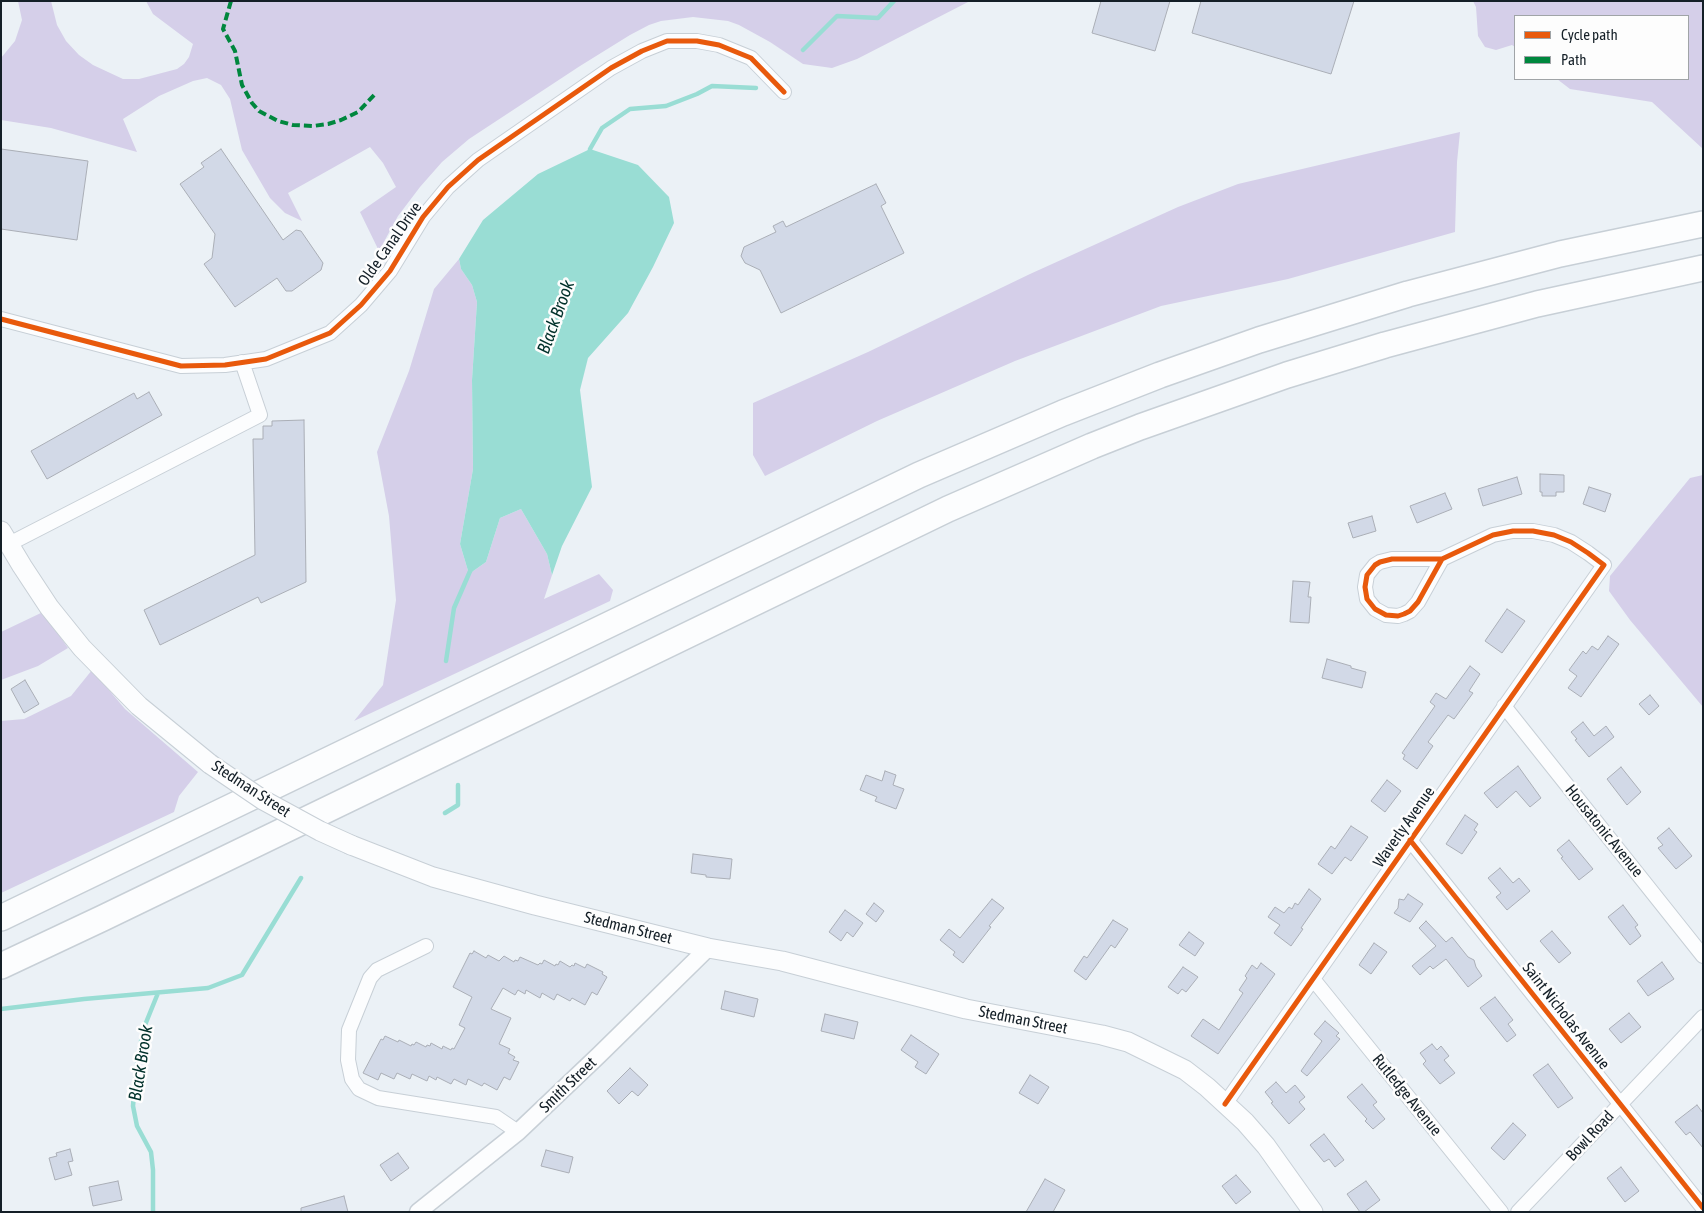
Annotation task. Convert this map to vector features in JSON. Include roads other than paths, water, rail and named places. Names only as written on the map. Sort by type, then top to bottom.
[{"type":"highway","points":[[1,918],[911,479],[1063,412],[1259,340],[1408,294],[1560,254],[1703,224]]},
{"type":"highway","points":[[1,966],[948,509],[1100,443],[1279,378],[1385,345],[1562,298],[1703,268]]},
{"type":"main road","name":"Stedman Street","points":[[5,538],[49,607],[94,661],[139,706],[210,764],[263,800],[291,816],[351,845],[415,870],[465,886],[708,948],[782,961],[966,1009],[1102,1035],[1128,1042],[1185,1070],[1207,1087],[1245,1122],[1266,1146],[1313,1212]]},
{"type":"street","name":"Olde Canal Drive","points":[[1,319],[181,366],[225,364],[266,359],[298,348],[330,333],[361,306],[390,271],[423,217],[454,181],[478,160],[556,105],[610,68],[642,51],[668,41],[697,41],[719,45],[751,58],[784,92]]},
{"type":"street","points":[[5,538],[260,415],[242,362]]},
{"type":"street","name":"Waverly Avenue","points":[[1225,1104],[1604,565],[1571,542],[1554,535],[1533,531],[1513,531],[1493,535],[1442,560]]},
{"type":"street","points":[[1392,559],[1442,560],[1418,602],[1410,611],[1398,616],[1386,615],[1375,609],[1367,599],[1365,587],[1367,575],[1380,562],[1392,559]]},
{"type":"street","name":"Housatonic Avenue","points":[[1504,706],[1703,956]]},
{"type":"street","name":"Saint Nicholas Avenue","points":[[1410,840],[1703,1208]]},
{"type":"street","points":[[426,946],[377,970],[370,978],[349,1030],[348,1060],[352,1078],[359,1090],[378,1098],[496,1117],[518,1132]]},
{"type":"street","name":"Smith Street","points":[[418,1212],[518,1132],[708,948]]},
{"type":"street","name":"Rutledge Avenue","points":[[1313,979],[1501,1212]]},
{"type":"street","name":"Bowl Road","points":[[1518,1212],[1703,1017]]},
{"type":"water","points":[[590,149],[638,165],[669,197],[674,223],[628,313],[588,358],[580,390],[592,487],[562,546],[552,575],[547,554],[521,509],[500,518],[486,562],[469,574],[460,544],[473,469],[472,380],[477,302],[472,285],[461,269],[459,259],[483,220],[538,174]]},
{"type":"waterway","name":"Black Brook","points":[[803,50],[837,16],[878,18],[894,1]]},
{"type":"waterway","name":"Black Brook","points":[[590,153],[590,149],[602,128],[630,109],[666,106],[712,86],[756,88]]},
{"type":"waterway","name":"Black Brook","points":[[446,661],[454,608],[471,569]]},
{"type":"waterway","name":"Black Brook","points":[[445,813],[458,805],[458,785]]},
{"type":"waterway","name":"Black Brook","points":[[1,1009],[84,999],[208,988],[242,975],[301,878]]},
{"type":"waterway","name":"Black Brook","points":[[153,1212],[151,1152],[137,1126],[133,1106],[136,1070],[143,1030],[158,993]]}]
